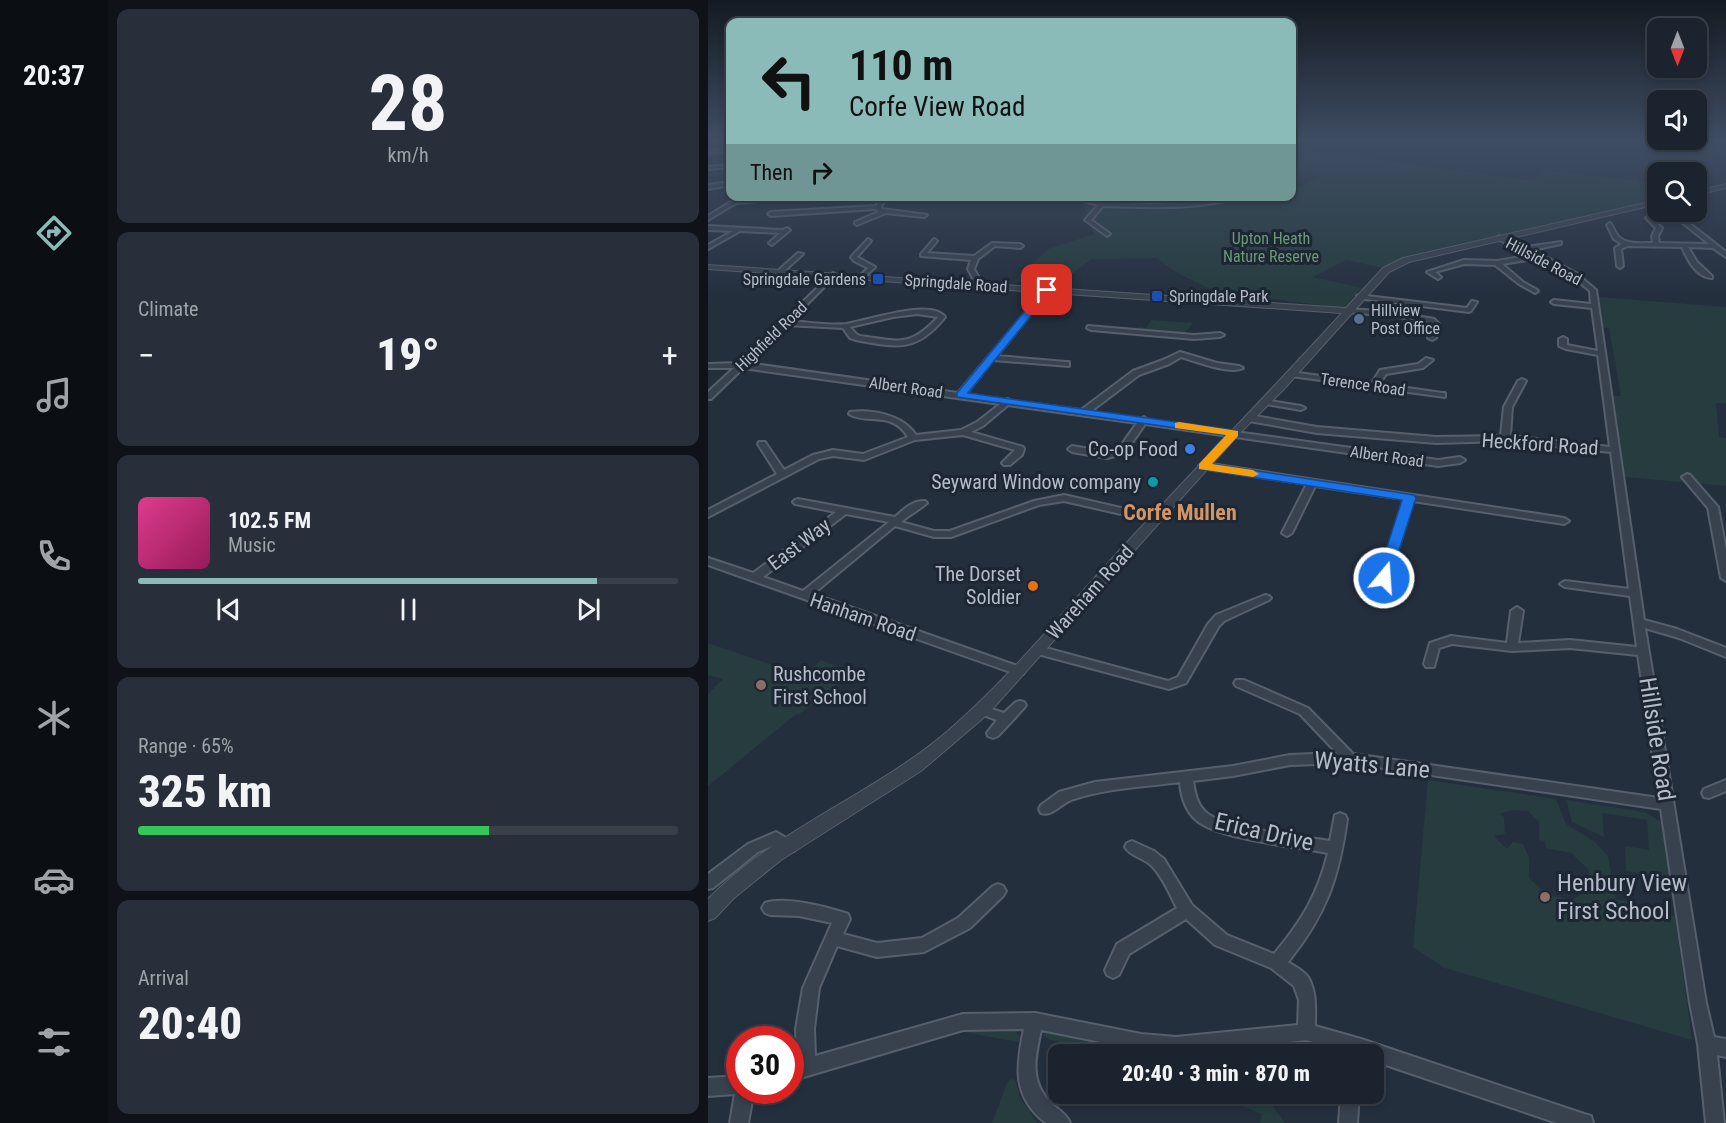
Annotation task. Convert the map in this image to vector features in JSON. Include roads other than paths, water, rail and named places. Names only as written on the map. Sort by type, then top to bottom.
[{"type":"street","points":[[708,218],[735,201]]},
{"type":"street","points":[[878,207],[882,201]]},
{"type":"street","points":[[1089,201],[1102,204],[1165,206],[1220,201]]},
{"type":"street","points":[[1102,204],[1088,220],[1107,234]]},
{"type":"street","name":"Wareham Road","points":[[708,912],[739,882],[789,847],[906,773],[943,746],[982,710],[1386,270],[1406,260],[1647,204]]},
{"type":"street","points":[[771,214],[878,207],[884,212]]},
{"type":"street","points":[[708,208],[725,208]]},
{"type":"street","points":[[857,223],[884,212],[924,215]]},
{"type":"street","points":[[1653,222],[1659,228],[1655,236],[1656,244]]},
{"type":"street","points":[[1685,222],[1726,255]]},
{"type":"street","points":[[1610,225],[1616,238],[1626,244]]},
{"type":"street","points":[[708,228],[737,231],[786,231],[772,243]]},
{"type":"street","points":[[708,247],[737,231]]},
{"type":"street","points":[[994,244],[995,235]]},
{"type":"street","name":"Hillside Road","points":[[1499,238],[1540,256],[1587,283],[1593,290],[1638,623],[1698,1003],[1707,1044],[1716,1123]]},
{"type":"street","points":[[862,277],[872,267],[854,257],[868,241]]},
{"type":"street","points":[[934,241],[923,255],[975,258]]},
{"type":"street","points":[[1527,249],[1559,243]]},
{"type":"street","points":[[971,285],[976,278],[971,269],[975,258],[994,244],[1020,246]]},
{"type":"street","points":[[1620,266],[1618,248],[1626,244],[1715,246]]},
{"type":"street","points":[[1684,246],[1689,259],[1710,277]]},
{"type":"street","points":[[781,271],[800,254]]},
{"type":"street","points":[[1438,278],[1430,272],[1464,262],[1497,263],[1540,256]]},
{"type":"street","points":[[1497,263],[1521,283],[1536,291]]},
{"type":"street","name":"Springdale Road","points":[[708,267],[1348,311]]},
{"type":"street","name":"Highfield Road","points":[[708,397],[833,275]]},
{"type":"street","points":[[961,395],[1047,290]]},
{"type":"street","points":[[1359,297],[1469,310],[1474,302]]},
{"type":"street","points":[[1554,302],[1596,306]]},
{"type":"street","points":[[1348,311],[1426,318],[1436,324],[1432,338]]},
{"type":"street","points":[[785,323],[845,326],[899,312],[931,313],[942,317],[921,340],[909,343],[859,338],[850,334],[845,326]]},
{"type":"street","points":[[1091,328],[1194,337],[1220,335]]},
{"type":"street","points":[[1084,412],[1136,373],[1180,354],[1194,337]]},
{"type":"street","points":[[1563,339],[1563,346],[1603,354]]},
{"type":"street","points":[[1180,354],[1216,365],[1239,368]]},
{"type":"street","points":[[991,358],[1066,364]]},
{"type":"street","points":[[1374,386],[1383,372],[1420,366],[1429,360]]},
{"type":"street","name":"Albert Road","points":[[708,366],[741,365],[1438,463],[1460,460]]},
{"type":"street","name":"Terence Road","points":[[1291,375],[1437,395]]},
{"type":"street","points":[[1506,438],[1508,406],[1522,381]]},
{"type":"street","points":[[708,514],[782,474],[826,454],[864,458],[913,438],[963,432],[980,424],[1008,401]]},
{"type":"street","points":[[1266,402],[1301,408]]},
{"type":"street","points":[[853,414],[898,421],[910,431],[913,438]]},
{"type":"street","name":"Heckford Road","points":[[1249,418],[1317,429],[1436,440],[1506,438],[1616,450]]},
{"type":"street","points":[[1072,449],[1118,454],[1124,450],[1144,420]]},
{"type":"street","points":[[963,432],[1020,449],[1019,453],[1007,464]]},
{"type":"street","points":[[762,444],[782,474]]},
{"type":"street","points":[[1204,466],[1564,521]]},
{"type":"street","points":[[1687,477],[1713,507],[1726,578]]},
{"type":"street","points":[[1287,533],[1312,483]]},
{"type":"street","points":[[798,502],[896,522],[934,534],[951,534],[1037,503],[1064,498],[1156,519]]},
{"type":"street","points":[[1380,592],[1409,498]]},
{"type":"street","points":[[804,596],[922,503]]},
{"type":"street","name":"East Way","points":[[754,578],[843,511]]},
{"type":"street","name":"Hanham Road","points":[[708,561],[1019,671]]},
{"type":"street","points":[[1565,584],[1634,593]]},
{"type":"street","points":[[1038,650],[1169,685],[1182,680],[1214,624],[1220,618],[1265,598]]},
{"type":"street","points":[[1512,647],[1517,611]]},
{"type":"street","points":[[1638,623],[1658,626],[1683,634],[1726,653]]},
{"type":"street","points":[[1430,664],[1434,646],[1451,640],[1512,647],[1570,644],[1643,652]]},
{"type":"street","points":[[1240,683],[1304,711],[1349,758]]},
{"type":"street","points":[[993,734],[1020,705]]},
{"type":"street","points":[[982,710],[1007,719]]},
{"type":"street","name":"Wyatts Lane","points":[[1046,809],[1064,796],[1095,787],[1233,771],[1290,760],[1349,758],[1668,805]]},
{"type":"street","name":"Erica Drive","points":[[1186,776],[1191,801],[1205,819],[1228,828],[1336,848]]},
{"type":"street","points":[[1709,793],[1726,785]]},
{"type":"street","name":"Erica Drive","points":[[1276,963],[1315,912],[1329,879],[1340,819]]},
{"type":"street","points":[[708,883],[753,848],[768,841],[776,838],[789,847]]},
{"type":"street","points":[[1132,847],[1149,855],[1158,863],[1187,910],[1221,940],[1276,963],[1301,981],[1306,1000],[1306,1032]]},
{"type":"street","points":[[833,938],[877,950],[924,945],[963,923],[998,891]]},
{"type":"street","points":[[770,908],[799,909],[842,919],[811,987],[804,1035]]},
{"type":"street","points":[[1113,970],[1123,949],[1187,910]]},
{"type":"street","points":[[1035,1021],[1026,1061],[1031,1095],[1048,1114],[1061,1123]]},
{"type":"street","points":[[804,1068],[963,1022],[1035,1021],[1141,1042],[1176,1046],[1306,1032],[1340,1044]]},
{"type":"street","points":[[1707,1044],[1726,1047]]},
{"type":"street","points":[[1384,1059],[1584,1123]]},
{"type":"street","points":[[708,1087],[726,1086]]},
{"type":"street","points":[[739,1123],[742,1104]]},
{"type":"street","points":[[1348,1123],[1349,1104]]},
{"type":"place","name":"Springdale Gardens","points":[[878,279]]},
{"type":"place","name":"Springdale Park","points":[[1157,296]]},
{"type":"place","name":"Hillview Post Office","points":[[1359,319]]},
{"type":"place","name":"Co-op Food","points":[[1190,449]]},
{"type":"place","name":"Seyward Window company","points":[[1153,482]]},
{"type":"place","name":"The Dorset Soldier","points":[[1033,586]]},
{"type":"place","name":"Rushcombe First School","points":[[761,685]]},
{"type":"place","name":"Henbury View First School","points":[[1545,897]]},
{"type":"district","name":"Corfe Mullen","points":[[1180,512]]},
{"type":"park label","name":"Upton Heath Nature Reserve","points":[[1271,247]]}]
